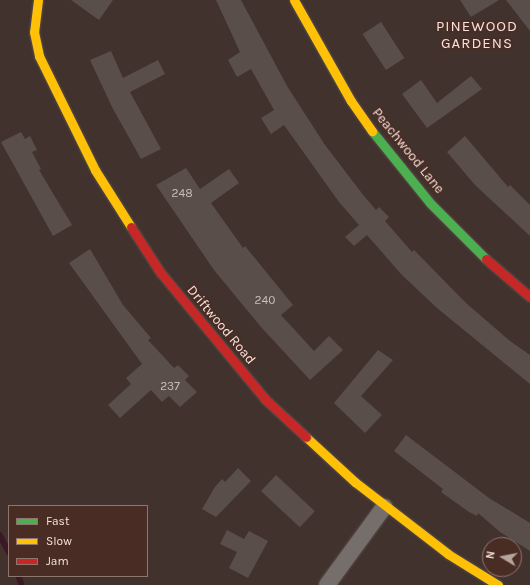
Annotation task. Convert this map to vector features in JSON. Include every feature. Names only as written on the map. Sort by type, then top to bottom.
[{"type":"street","name":"Driftwood Road","points":[[38,0],[34,32],[39,56],[95,170],[160,272],[265,399],[384,507],[448,554],[498,585]]},
{"type":"street","name":"Peachwood Lane","points":[[294,0],[351,101],[385,149],[430,202],[474,247],[530,297]]},
{"type":"street","points":[[327,585],[384,507]]},
{"type":"building","points":[[71,0],[113,0],[99,20]]},
{"type":"building","points":[[216,0],[241,0],[287,86],[325,145],[376,210],[379,207],[389,217],[385,221],[412,252],[414,250],[466,303],[510,341],[530,355],[530,384],[437,308],[401,274],[367,235],[354,246],[345,237],[359,225],[339,202],[284,125],[271,134],[261,118],[274,110],[251,69],[237,77],[228,60],[240,52]]},
{"type":"building","points":[[460,0],[499,0],[471,17]]},
{"type":"building","points":[[506,0],[530,0],[530,31]]},
{"type":"building","points":[[381,22],[404,58],[386,70],[363,34]]},
{"type":"building","points":[[111,51],[123,78],[158,60],[165,74],[130,92],[161,149],[141,159],[113,109],[90,60]]},
{"type":"building","points":[[471,76],[482,89],[427,128],[402,94],[421,80],[437,103]]},
{"type":"building","points":[[21,132],[25,139],[30,136],[37,150],[32,152],[41,169],[39,170],[72,225],[53,236],[1,142]]},
{"type":"building","points":[[465,136],[508,187],[510,185],[530,205],[530,236],[475,185],[447,152]]},
{"type":"building","points":[[186,168],[200,189],[229,169],[239,183],[211,203],[243,248],[245,246],[293,305],[281,315],[314,351],[329,336],[343,350],[310,380],[261,327],[214,270],[156,185]]},
{"type":"building","points":[[90,249],[123,305],[151,338],[148,340],[174,368],[178,365],[189,376],[185,380],[197,392],[180,407],[169,396],[162,402],[151,390],[120,418],[108,405],[131,384],[126,378],[142,364],[69,263]]},
{"type":"building","points":[[378,350],[393,360],[361,396],[382,415],[365,433],[334,403]]},
{"type":"building","points":[[406,435],[489,498],[530,523],[530,551],[522,546],[522,537],[508,537],[478,513],[477,516],[469,512],[441,492],[443,489],[394,451]]},
{"type":"building","points":[[238,468],[251,481],[216,517],[202,509],[215,487],[222,479],[225,482]]},
{"type":"building","points":[[276,475],[315,511],[300,527],[261,491]]},
{"type":"building","points":[[227,530],[244,539],[249,531],[268,541],[248,578],[229,568],[237,552],[220,544]]},
{"type":"waterway","points":[[0,535],[8,550]]},
{"type":"waterway","points":[[19,577],[22,585]]},
{"type":"traffic: fast","points":[[372,131],[430,203],[486,259]]},
{"type":"traffic: slow","points":[[38,0],[34,32],[39,56],[95,170],[131,227]]},
{"type":"traffic: slow","points":[[294,0],[351,101],[372,131]]},
{"type":"traffic: slow","points":[[306,437],[355,482],[448,554],[498,585]]},
{"type":"traffic: jam","points":[[131,227],[160,272],[265,399],[306,437]]},
{"type":"traffic: jam","points":[[486,259],[530,297]]},
{"type":"district","name":"PINEWOOD GARDENS","points":[[477,34]]}]
